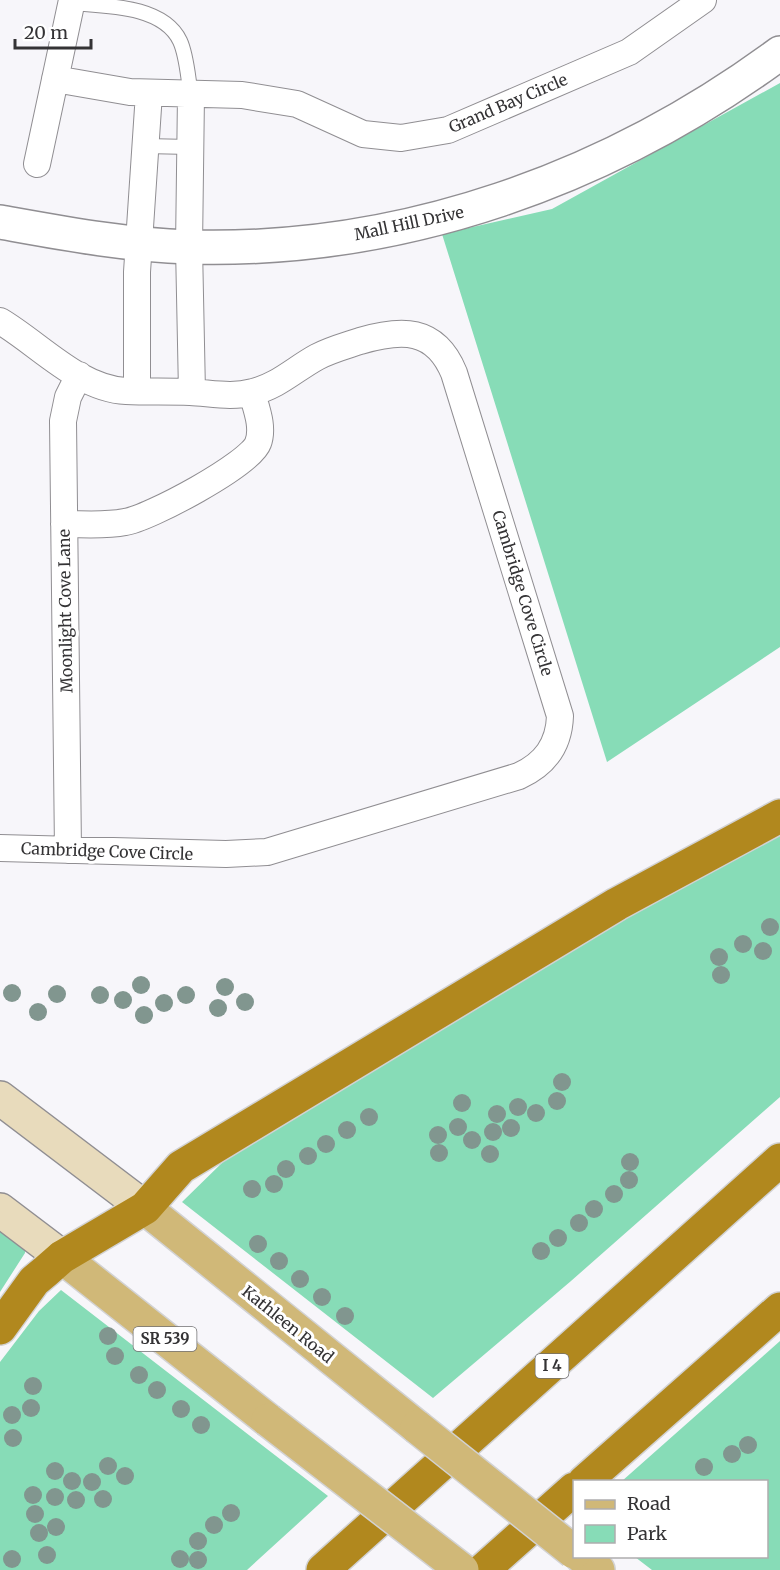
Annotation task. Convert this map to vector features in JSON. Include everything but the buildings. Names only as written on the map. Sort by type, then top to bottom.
[{"type":"highway","points":[[0,1328],[34,1281],[62,1257],[145,1208],[181,1167],[617,904],[780,816]]},
{"type":"highway","name":"I 4","points":[[322,1570],[780,1160]]},
{"type":"highway","points":[[586,1480],[780,1309]]},
{"type":"highway","points":[[483,1570],[573,1491]]},
{"type":"main road","name":"Kathleen Road","points":[[0,1098],[145,1208],[573,1551]]},
{"type":"main road","name":"SR 539","points":[[0,1210],[462,1570]]},
{"type":"main road","points":[[582,1558],[598,1570]]},
{"type":"street","name":"Grand Bay Circle","points":[[55,79],[149,93],[242,95],[297,104],[363,134],[401,138],[448,130],[629,52],[703,0]]},
{"type":"street","points":[[37,164],[72,1]]},
{"type":"street","name":"Mall Hill Drive","points":[[0,222],[83,237],[189,247],[281,244],[338,238],[465,212],[532,190],[593,165],[647,139],[736,86],[780,53]]},
{"type":"street","points":[[136,391],[139,243],[149,93]]},
{"type":"street","points":[[191,95],[189,247],[192,392]]},
{"type":"street","name":"Cambridge Cove Circle","points":[[0,321],[79,375],[105,387],[136,391],[192,392],[229,396],[252,393],[273,386],[317,357],[382,334],[408,333],[437,346],[450,362],[454,373],[557,704],[560,727],[548,756],[534,769],[519,776],[285,848],[226,854],[0,848]]},
{"type":"street","name":"Moonlight Cove Lane","points":[[68,850],[63,421],[68,397],[79,375]]},
{"type":"street","points":[[64,524],[123,523],[144,518],[243,461],[258,443],[260,427],[252,393]]},
{"type":"lane","points":[[72,1],[148,14],[170,27],[180,42],[191,95]]},
{"type":"lane","points":[[145,146],[190,147]]},
{"type":"green space","points":[[780,83],[780,647],[607,762],[442,234],[552,209]]},
{"type":"green space","points":[[780,821],[780,1097],[571,1281],[433,1398],[182,1202],[227,1158],[266,1132],[499,995],[683,878]]},
{"type":"green space","points":[[0,1229],[25,1249],[25,1253],[0,1292]]},
{"type":"green space","points":[[61,1290],[328,1496],[247,1570],[0,1570],[0,1362],[39,1311]]},
{"type":"green space","points":[[780,1341],[780,1570],[652,1570],[636,1558],[768,1558],[768,1480],[623,1480]]}]
